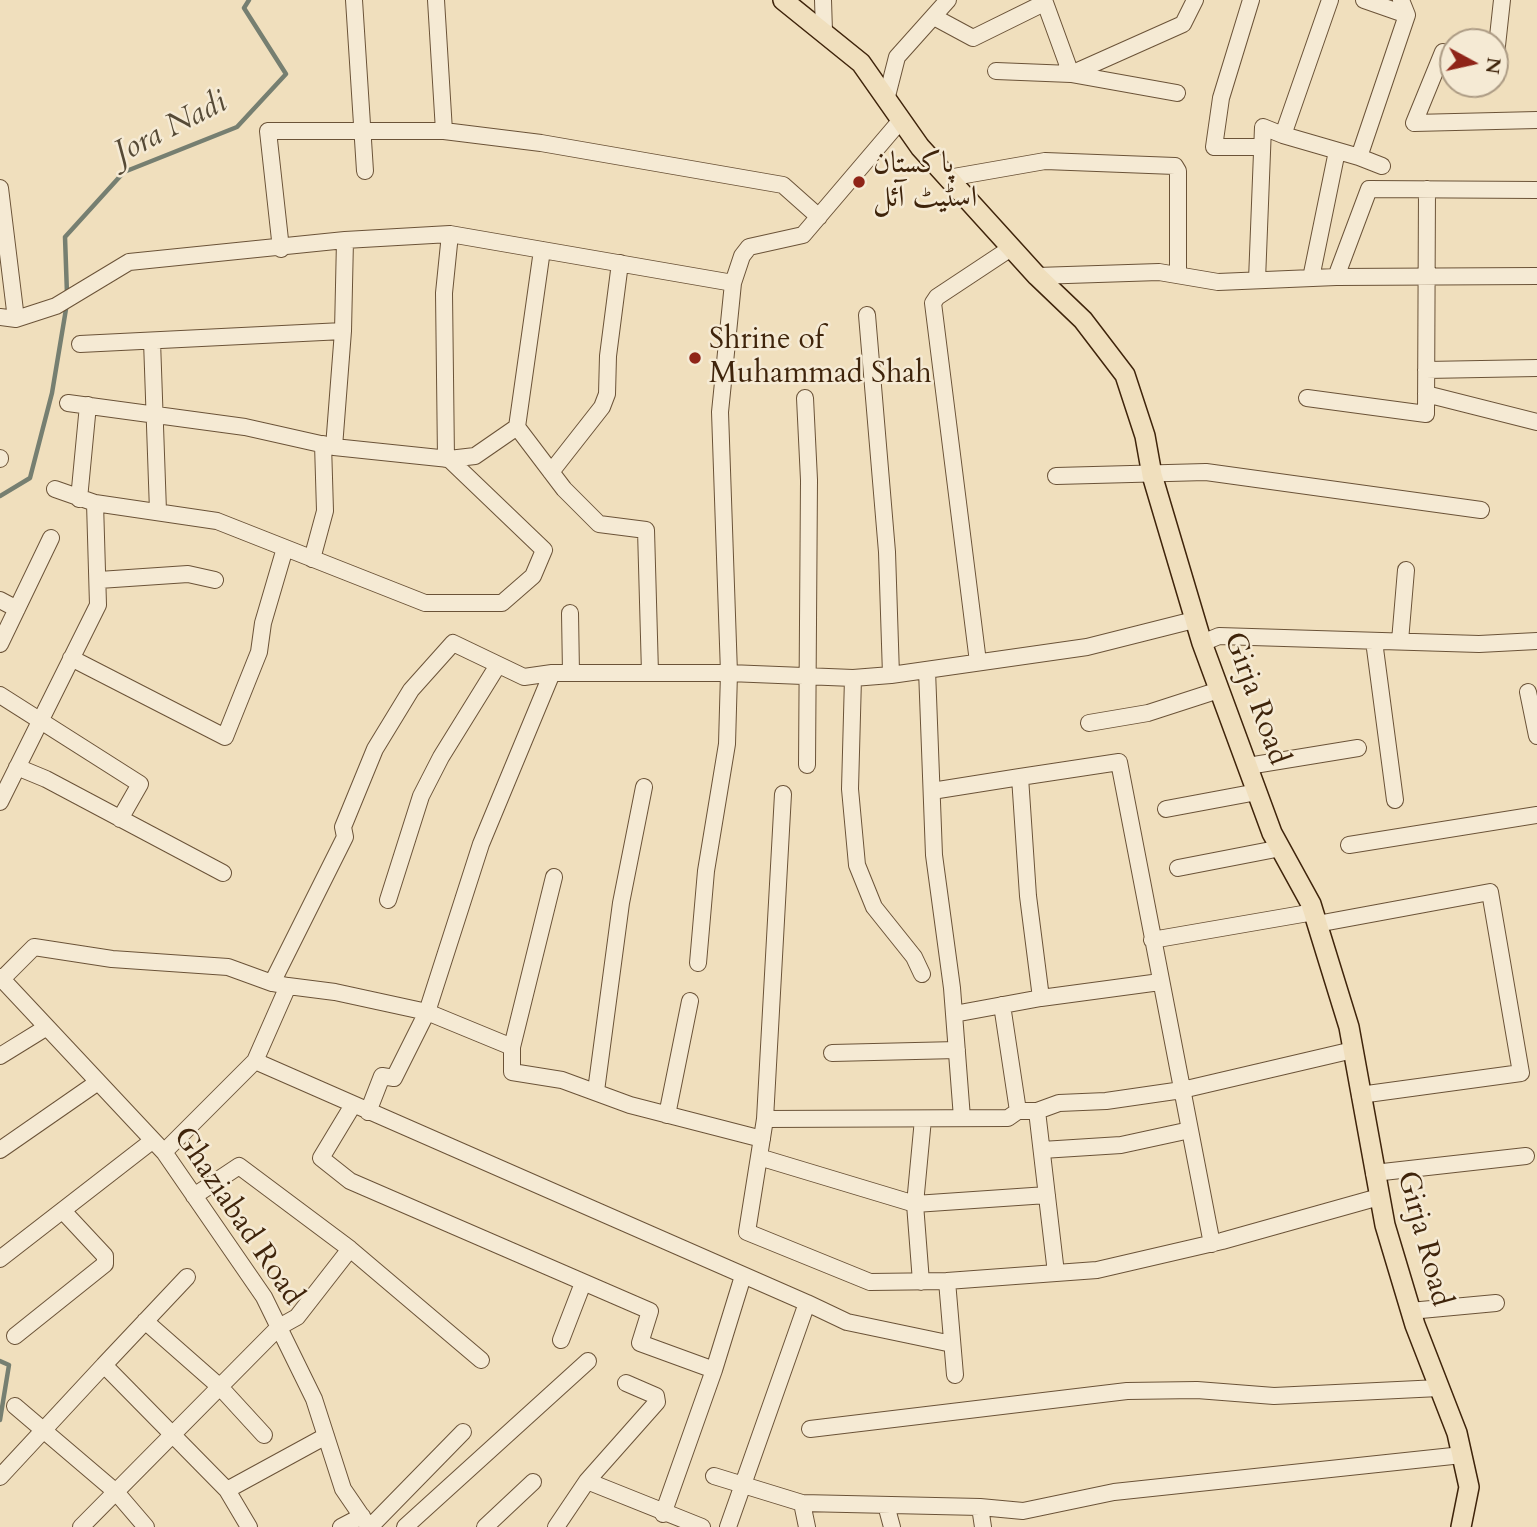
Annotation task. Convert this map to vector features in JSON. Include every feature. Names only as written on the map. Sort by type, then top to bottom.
[{"type":"main road","name":"Girja Road","points":[[783,0],[861,63],[901,120],[948,178],[1037,276],[1083,320],[1125,375],[1145,436],[1152,475],[1194,620],[1257,792],[1316,918],[1349,1027],[1379,1197],[1410,1311],[1462,1455],[1469,1487],[1459,1526]]},
{"type":"street","points":[[354,0],[365,171]]},
{"type":"street","points":[[436,0],[444,131]]},
{"type":"street","points":[[823,0],[824,31]]},
{"type":"street","points":[[887,100],[897,57],[948,0]]},
{"type":"street","points":[[934,18],[973,38],[1042,4],[1044,0]]},
{"type":"street","points":[[1044,0],[1071,74]]},
{"type":"street","points":[[1071,74],[1183,24],[1195,0]]},
{"type":"street","points":[[1251,0],[1221,98],[1214,147],[1262,147]]},
{"type":"street","points":[[1283,135],[1330,0]]},
{"type":"street","points":[[1359,157],[1404,7],[1364,0]]},
{"type":"street","points":[[1499,28],[1502,0]]},
{"type":"street","points":[[1439,62],[1414,123],[1537,120]]},
{"type":"street","points":[[996,71],[1071,74],[1177,93]]},
{"type":"street","points":[[698,963],[706,871],[727,744],[729,673],[720,412],[733,283],[742,256],[750,247],[803,235],[901,120]]},
{"type":"street","points":[[1257,280],[1263,127],[1382,166]]},
{"type":"street","points":[[281,249],[268,131],[444,131],[541,143],[783,185],[819,217]]},
{"type":"street","points":[[1311,278],[1337,150]]},
{"type":"street","points":[[948,178],[1045,161],[1175,166],[1178,171],[1178,275]]},
{"type":"street","points":[[0,188],[8,318],[55,306],[83,292],[129,262],[281,249],[345,240],[450,234],[733,283]]},
{"type":"street","points":[[1336,277],[1369,189],[1537,190]]},
{"type":"street","points":[[1307,398],[1426,414],[1427,190]]},
{"type":"street","points":[[55,489],[95,503],[217,521],[425,603],[502,603],[533,576],[544,550],[448,459],[444,293],[450,234]]},
{"type":"street","points":[[312,559],[325,511],[328,445],[343,331],[345,240]]},
{"type":"street","points":[[978,662],[933,303],[937,297],[1011,248]]},
{"type":"street","points":[[542,250],[517,427],[551,472],[599,524],[646,530],[650,673]]},
{"type":"street","points":[[551,472],[602,407],[607,394],[608,356],[620,263]]},
{"type":"street","points":[[1037,276],[1133,272],[1178,275],[1219,282],[1336,277],[1537,276]]},
{"type":"street","points":[[867,315],[887,552],[891,675]]},
{"type":"street","points":[[80,344],[343,331]]},
{"type":"street","points":[[152,341],[158,511]]},
{"type":"street","points":[[1426,370],[1537,368]]},
{"type":"street","points":[[1426,394],[1537,422]]},
{"type":"street","points":[[805,398],[810,678],[807,765]]},
{"type":"street","points":[[68,403],[245,427],[328,445],[448,459],[475,456],[517,427]]},
{"type":"street","points":[[79,499],[88,405]]},
{"type":"street","points":[[1056,476],[1206,472],[1481,510]]},
{"type":"street","points":[[0,802],[98,605],[95,503]]},
{"type":"street","points":[[0,644],[51,538]]},
{"type":"street","points":[[71,658],[225,737],[259,652],[263,623],[285,548]]},
{"type":"street","points":[[1400,641],[1406,570]]},
{"type":"street","points":[[99,580],[188,573],[215,580]]},
{"type":"street","points":[[0,600],[17,609]]},
{"type":"street","points":[[570,613],[571,673]]},
{"type":"street","points":[[272,983],[345,837],[343,827],[375,749],[411,690],[453,643],[524,677],[552,673],[729,673],[853,678],[1087,647],[1194,620]]},
{"type":"street","points":[[1202,643],[1219,636],[1400,641],[1537,641]]},
{"type":"street","points":[[1374,640],[1395,800]]},
{"type":"street","points":[[388,900],[421,796],[440,758],[498,665]]},
{"type":"street","points":[[927,670],[934,855],[954,1014],[962,1118]]},
{"type":"street","points":[[368,1112],[382,1076],[394,1078],[427,1012],[481,844],[552,673]]},
{"type":"street","points":[[853,678],[850,789],[857,865],[874,907],[914,957],[922,974]]},
{"type":"street","points":[[1089,723],[1148,713],[1219,690]]},
{"type":"street","points":[[1528,692],[1537,736]]},
{"type":"street","points":[[0,695],[140,784],[120,819]]},
{"type":"street","points":[[1248,766],[1358,748]]},
{"type":"street","points":[[932,791],[1119,762],[1212,1244]]},
{"type":"street","points":[[17,767],[46,779],[223,873]]},
{"type":"street","points":[[1020,776],[1028,896],[1041,998]]},
{"type":"street","points":[[596,1091],[621,903],[644,787]]},
{"type":"street","points":[[1166,809],[1257,792]]},
{"type":"street","points":[[783,794],[765,1119],[747,1232],[870,1282],[947,1281],[1097,1270],[1212,1244],[1379,1197]]},
{"type":"street","points":[[1349,845],[1537,815]]},
{"type":"street","points":[[1178,868],[1281,848]]},
{"type":"street","points":[[554,877],[512,1047],[512,1072],[562,1080],[630,1105],[762,1139]]},
{"type":"street","points":[[1152,940],[1490,892],[1521,1073],[1360,1095]]},
{"type":"street","points":[[1,978],[34,947],[112,959],[228,967],[272,983],[335,992],[427,1012],[512,1047]]},
{"type":"street","name":"Ghaziabad Road","points":[[1,978],[158,1146],[264,1297],[314,1399],[343,1489],[367,1523]]},
{"type":"street","points":[[954,1014],[1041,998],[1160,982]]},
{"type":"street","points":[[0,1259],[63,1211],[158,1146],[255,1061],[288,986]]},
{"type":"street","points":[[667,1115],[691,1001]]},
{"type":"street","points":[[1002,1005],[1018,1111]]},
{"type":"street","points":[[0,1056],[47,1027]]},
{"type":"street","points":[[832,1053],[957,1050]]},
{"type":"street","points":[[765,1119],[1008,1118],[1018,1111],[1037,1111],[1059,1103],[1106,1101],[1182,1090],[1353,1050]]},
{"type":"street","points":[[255,1061],[847,1322],[952,1344]]},
{"type":"street","points":[[0,1150],[98,1082]]},
{"type":"street","points":[[353,1105],[321,1158],[350,1181],[650,1311],[640,1343],[714,1370]]},
{"type":"street","points":[[1037,1111],[1056,1273]]},
{"type":"street","points":[[921,1282],[915,1205],[923,1119]]},
{"type":"street","points":[[1042,1150],[1121,1145],[1189,1130]]},
{"type":"street","points":[[1374,1173],[1526,1156]]},
{"type":"street","points":[[759,1157],[915,1205],[1047,1195]]},
{"type":"street","points":[[194,1195],[239,1166],[350,1249],[481,1360]]},
{"type":"street","points":[[15,1336],[105,1264],[105,1256],[63,1211]]},
{"type":"street","points":[[81,1527],[279,1327],[297,1317],[350,1249]]},
{"type":"street","points":[[663,1514],[714,1370],[743,1276]]},
{"type":"street","points":[[0,1477],[187,1277]]},
{"type":"street","points":[[947,1281],[955,1375]]},
{"type":"street","points":[[561,1340],[583,1283]]},
{"type":"street","points":[[711,1527],[713,1523],[726,1527],[807,1303]]},
{"type":"street","points":[[1410,1311],[1496,1303]]},
{"type":"street","points":[[145,1321],[220,1387],[264,1435]]},
{"type":"street","points":[[405,1527],[588,1361]]},
{"type":"street","points":[[104,1364],[227,1490],[249,1527]]},
{"type":"street","points":[[558,1527],[587,1481],[657,1402],[656,1396],[626,1384]]},
{"type":"street","points":[[810,1429],[1126,1391],[1196,1390],[1274,1396],[1439,1388]]},
{"type":"street","points":[[15,1406],[116,1492],[146,1527]]},
{"type":"street","points":[[341,1527],[367,1523],[463,1432]]},
{"type":"street","points":[[227,1490],[326,1436]]},
{"type":"street","points":[[714,1476],[742,1487],[802,1503],[979,1507],[1023,1511],[1114,1492],[1462,1455]]},
{"type":"street","points":[[587,1481],[663,1514],[702,1527]]},
{"type":"street","points":[[485,1527],[533,1482]]},
{"type":"street","points":[[802,1503],[807,1527]]},
{"type":"street","points":[[886,1505],[892,1527]]},
{"type":"street","points":[[979,1507],[983,1527]]},
{"type":"waterway","name":"Jora Nadi","points":[[67,294],[65,237],[124,172],[237,127],[286,74],[244,8],[249,0]]},
{"type":"waterway","name":"Jora Nadi","points":[[0,496],[30,478],[52,393],[67,303]]},
{"type":"waterway","name":"Jora Nadi","points":[[0,1361],[9,1365],[0,1420]]},
{"type":"place","name":"پاکستان اسٹیٹ آئل","points":[[859,182]]},
{"type":"place","name":"Shrine of Muhammad Shah","points":[[695,358]]}]
